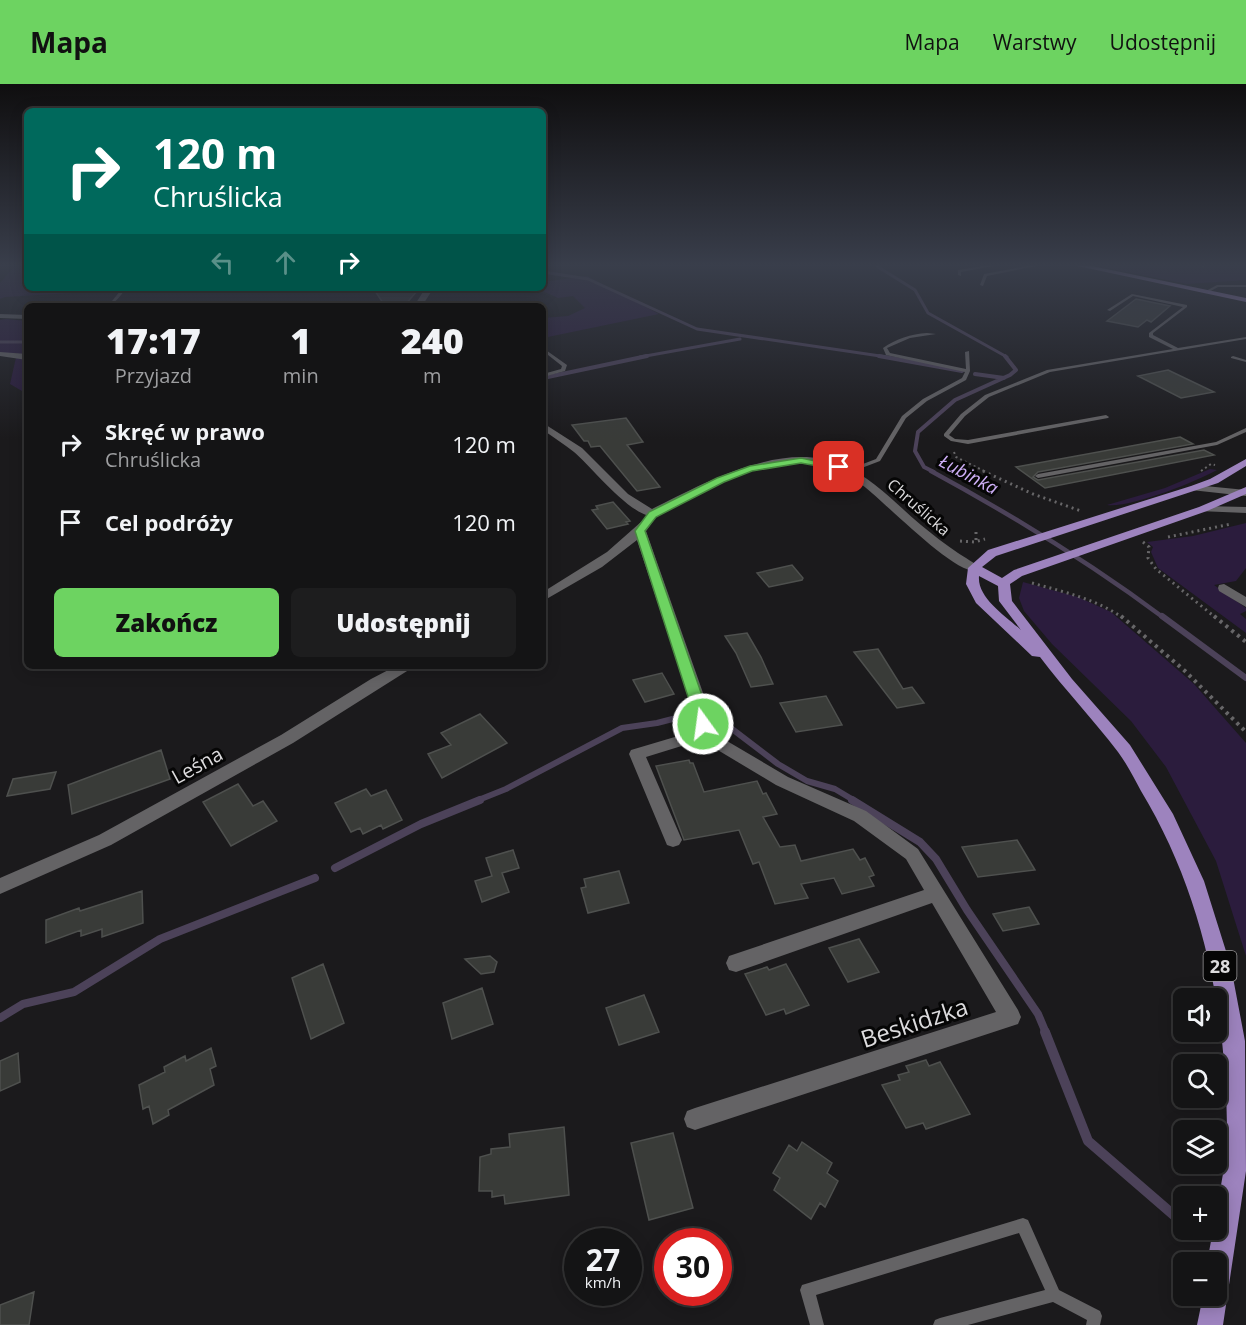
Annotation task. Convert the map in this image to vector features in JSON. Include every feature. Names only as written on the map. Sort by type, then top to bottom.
[{"type":"main road","points":[[974,567],[992,553],[1195,488],[1231,472],[1246,462]]},
{"type":"main road","points":[[974,567],[1011,578],[1245,492]]},
{"type":"main road","name":"28","points":[[974,567],[972,584],[981,600],[1067,682]]},
{"type":"main road","name":"28","points":[[1011,578],[1006,601],[1067,682],[1124,748],[1167,819],[1195,881],[1221,967],[1234,1041],[1239,1138],[1222,1252]]},
{"type":"main road","points":[[1210,1325],[1214,1306]]},
{"type":"street","points":[[0,354],[24,357]]},
{"type":"street","points":[[546,428],[578,450],[624,496],[652,514],[640,531],[603,560],[546,595]]},
{"type":"street","name":"Chruślicka","points":[[652,514],[720,480],[750,469],[789,461],[816,462],[855,474],[934,543],[974,567]]},
{"type":"street","points":[[1231,472],[1245,492]]},
{"type":"street","points":[[1195,488],[1245,492]]},
{"type":"street","points":[[1203,509],[1246,510]]},
{"type":"street","points":[[640,531],[700,707],[703,729],[637,754],[673,840]]},
{"type":"street","points":[[1224,588],[1246,603]]},
{"type":"street","name":"Leśna","points":[[0,886],[105,840],[287,739],[376,681],[402,669]]},
{"type":"street","name":"Beskidzka","points":[[695,1119],[1011,1017],[912,854],[860,816],[782,781],[703,729]]},
{"type":"street","points":[[736,963],[936,894]]},
{"type":"lane","points":[[1164,323],[1151,333],[1151,336],[1179,350]]},
{"type":"lane","points":[[934,334],[922,333],[906,337],[885,348],[888,354],[900,358],[968,371]]},
{"type":"lane","points":[[1106,417],[968,442],[953,440],[946,435],[963,415],[987,396],[1048,371],[1246,338]]},
{"type":"lane","points":[[546,351],[566,366],[563,370],[546,375]]},
{"type":"lane","points":[[857,468],[878,460],[904,417],[925,400],[964,379],[968,371],[967,352]]},
{"type":"lane","points":[[1233,357],[1246,361]]},
{"type":"lane","points":[[1038,476],[1217,443],[1246,430]]},
{"type":"lane","points":[[817,1325],[807,1290],[1023,1225],[1054,1295],[1095,1316],[1093,1325]]},
{"type":"lane","points":[[940,1325],[1054,1295]]},
{"type":"path","points":[[953,440],[951,446],[956,457],[1038,497],[1082,511]]},
{"type":"path","points":[[1159,538],[1180,536],[1239,522]]},
{"type":"path","points":[[976,532],[976,542]]},
{"type":"path","points":[[1141,540],[1149,539]]},
{"type":"path","points":[[1149,547],[1148,558],[1156,569],[1246,642]]},
{"type":"path","points":[[1011,578],[1080,596],[1112,610],[1136,627],[1185,671],[1246,732]]},
{"type":"shaded area","points":[[0,323],[24,323],[24,392],[10,384],[17,353],[0,353]]},
{"type":"shaded area","points":[[546,323],[616,323],[546,337]]},
{"type":"shaded area","points":[[1210,469],[1217,470],[1163,493],[1118,505],[1107,505],[1165,488]]},
{"type":"shaded area","points":[[1246,523],[1246,568],[1236,581],[1214,585],[1246,608],[1246,611],[1240,614],[1246,619],[1246,633],[1158,568],[1151,552],[1153,547],[1147,542],[1193,536]]},
{"type":"shaded area","points":[[1023,582],[1078,597],[1111,612],[1194,684],[1246,743],[1246,956],[1216,861],[1166,767],[1131,721],[1052,644],[1024,611],[1019,598]]},
{"type":"building","points":[[1117,323],[1143,323],[1138,327]]},
{"type":"building","points":[[1168,370],[1214,392],[1181,398],[1138,376]]},
{"type":"building","points":[[626,418],[643,442],[627,445],[660,487],[637,491],[600,446],[591,447],[572,425]]},
{"type":"building","points":[[1180,437],[1193,444],[1038,472],[1033,477],[1038,480],[1204,450],[1214,455],[1045,488],[1016,467]]},
{"type":"building","points":[[613,502],[630,521],[626,522],[628,524],[607,529],[592,510],[598,509],[596,506]]},
{"type":"building","points":[[792,565],[803,578],[802,580],[769,587],[757,573]]},
{"type":"building","points":[[747,633],[773,684],[751,687],[736,653],[725,636]]},
{"type":"building","points":[[878,649],[903,689],[912,687],[924,703],[897,708],[854,652]]},
{"type":"building","points":[[662,673],[674,694],[645,702],[633,680]]},
{"type":"building","points":[[826,696],[842,725],[796,732],[780,703]]},
{"type":"building","points":[[480,714],[507,743],[442,778],[428,754],[451,745],[441,733]]},
{"type":"building","points":[[161,750],[170,779],[72,814],[68,785]]},
{"type":"building","points":[[689,760],[693,763],[704,792],[757,781],[777,814],[763,817],[780,847],[795,845],[801,861],[853,849],[860,860],[865,858],[874,875],[869,877],[874,886],[842,894],[834,878],[801,884],[808,898],[775,904],[759,862],[753,864],[739,830],[684,840],[656,766]]},
{"type":"building","points":[[56,772],[50,789],[7,796],[13,779]]},
{"type":"building","points":[[238,784],[253,806],[263,801],[277,821],[231,846],[203,802]]},
{"type":"building","points":[[366,789],[371,796],[386,790],[402,820],[383,829],[381,825],[363,834],[360,828],[351,832],[335,803]]},
{"type":"building","points":[[1017,840],[1035,870],[978,877],[962,847]]},
{"type":"building","points":[[513,850],[519,868],[502,873],[509,892],[482,902],[475,881],[492,876],[486,858]]},
{"type":"building","points":[[619,871],[629,903],[588,913],[581,888],[586,887],[584,879]]},
{"type":"building","points":[[142,891],[143,923],[102,937],[102,929],[81,936],[81,930],[46,943],[46,920],[79,908],[80,911]]},
{"type":"building","points":[[1029,907],[1039,924],[1003,931],[993,914]]},
{"type":"building","points":[[859,939],[879,972],[848,982],[829,948]]},
{"type":"building","points":[[490,956],[497,962],[494,972],[481,974],[465,959]]},
{"type":"building","points":[[323,964],[344,1023],[311,1039],[292,978]]},
{"type":"building","points":[[786,964],[809,1005],[786,1014],[784,1009],[766,1015],[745,974],[767,967],[769,970]]},
{"type":"building","points":[[482,988],[493,1024],[452,1039],[443,1003]]},
{"type":"building","points":[[644,995],[659,1032],[619,1045],[606,1008]]},
{"type":"building","points":[[211,1048],[216,1066],[210,1069],[214,1085],[168,1110],[169,1115],[153,1124],[149,1106],[143,1109],[139,1085],[165,1072],[164,1067],[185,1056],[186,1061]]},
{"type":"building","points":[[18,1053],[20,1082],[0,1091],[0,1061]]},
{"type":"building","points":[[926,1060],[929,1066],[940,1062],[970,1114],[926,1129],[923,1123],[906,1128],[882,1085],[900,1080],[898,1075],[909,1072],[906,1066]]},
{"type":"building","points":[[564,1127],[569,1195],[505,1204],[504,1195],[492,1197],[492,1191],[479,1191],[480,1157],[491,1154],[491,1149],[510,1147],[509,1134]]},
{"type":"building","points":[[673,1133],[693,1208],[649,1220],[631,1143]]},
{"type":"building","points":[[802,1142],[832,1163],[827,1173],[838,1181],[825,1207],[820,1203],[811,1219],[774,1190],[780,1178],[773,1173],[789,1145],[797,1151]]},
{"type":"building","points":[[34,1292],[29,1325],[0,1325],[0,1305]]},
{"type":"waterway","points":[[684,323],[697,329],[887,357]]},
{"type":"waterway","name":"Łubinka","points":[[946,323],[1007,357]]},
{"type":"waterway","points":[[640,357],[740,339]]},
{"type":"waterway","points":[[0,342],[24,342]]},
{"type":"waterway","points":[[546,377],[647,356]]},
{"type":"waterway","points":[[879,356],[962,371]]},
{"type":"waterway","name":"Łubinka","points":[[1004,378],[1016,370],[1005,356]]},
{"type":"waterway","points":[[975,374],[1004,378]]},
{"type":"waterway","name":"Łubinka","points":[[934,472],[924,467],[915,451],[918,432],[955,400],[1004,378]]},
{"type":"waterway","name":"Łubinka","points":[[931,471],[1050,540],[1164,618]]},
{"type":"waterway","name":"Łubinka","points":[[1162,616],[1246,678]]},
{"type":"waterway","points":[[476,801],[506,789],[622,728],[657,723],[688,715],[719,719],[778,764],[807,781],[835,789],[855,801]]},
{"type":"waterway","points":[[335,868],[421,824],[480,800]]},
{"type":"waterway","points":[[852,800],[920,842],[936,859],[967,910],[1038,1014],[1046,1033]]},
{"type":"waterway","points":[[0,1018],[23,1004],[74,992],[160,939],[315,878]]},
{"type":"waterway","points":[[1045,1032],[1088,1141],[1173,1214]]},
{"type":"route","points":[[703,724],[700,707],[640,531],[652,514],[734,474],[773,463],[801,461],[839,467]]}]
